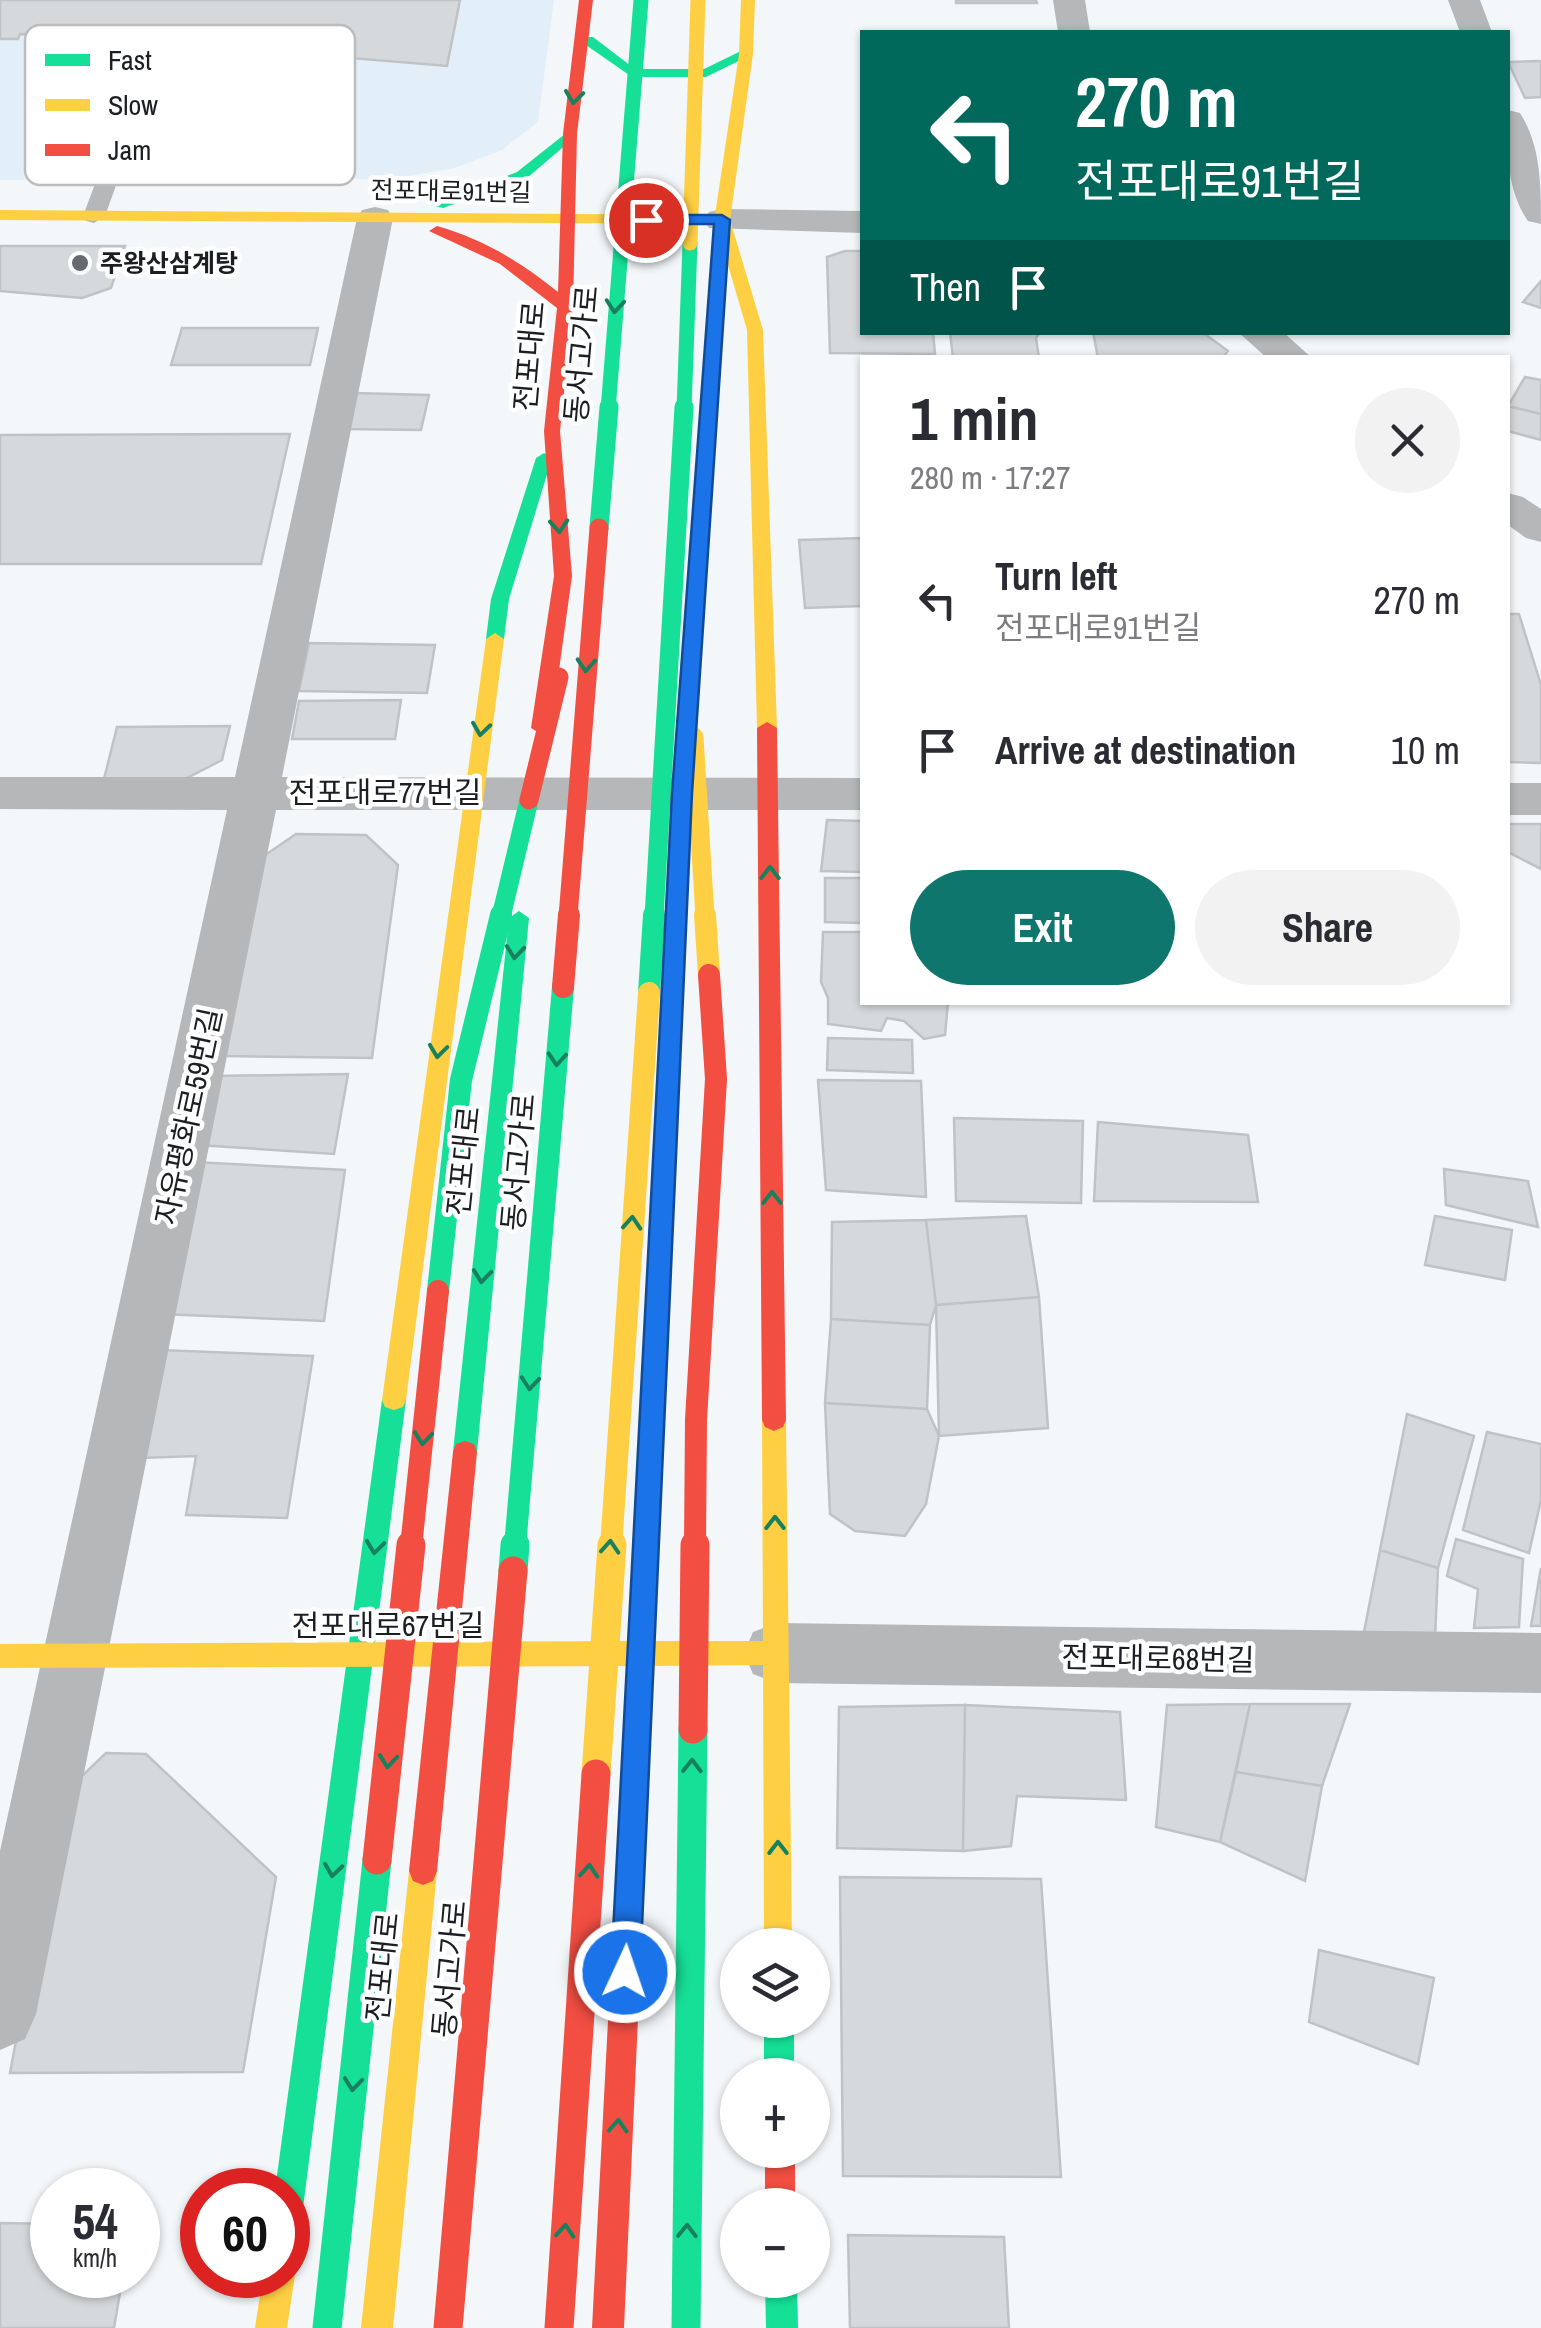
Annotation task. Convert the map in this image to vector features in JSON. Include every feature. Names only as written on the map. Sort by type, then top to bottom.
[{"type":"main road","name":"전포대로","points":[[377,2328],[532,792],[563,576],[552,431],[564,307],[570,134],[586,0]]},
{"type":"main road","name":"동서고가로","points":[[448,2328],[552,1116],[641,0]]},
{"type":"main road","points":[[559,2328],[680,522],[698,0]]},
{"type":"main road","points":[[672,1008],[682,793],[722,220],[746,54],[748,0]]},
{"type":"main road","points":[[582,36],[632,73],[706,74],[746,54]]},
{"type":"main road","points":[[375,218],[459,200],[522,175],[570,134]]},
{"type":"main road","name":"전포대로91번길","points":[[0,215],[722,220]]},
{"type":"main road","points":[[375,218],[461,237],[521,265],[564,307]]},
{"type":"main road","points":[[722,220],[756,330],[770,794],[778,1928]]},
{"type":"main road","points":[[293,2168],[500,598],[552,431]]},
{"type":"main road","points":[[327,2328],[461,1080],[597,519]]},
{"type":"main road","points":[[680,522],[716,1080],[696,1420],[686,2328]]},
{"type":"main road","points":[[608,2328],[666,1126]]},
{"type":"main road","name":"전포대로67번길","points":[[0,1656],[776,1654]]},
{"type":"main road","points":[[272,2328],[275,2298]]},
{"type":"main road","points":[[781,2298],[782,2328]]},
{"type":"street","points":[[1069,0],[1074,30]]},
{"type":"street","points":[[1464,0],[1475,30]]},
{"type":"street","points":[[1510,126],[1541,213]]},
{"type":"street","name":"자유평화로59번길","points":[[0,2014],[375,218]]},
{"type":"street","points":[[722,220],[860,222]]},
{"type":"street","points":[[1510,232],[1541,233]]},
{"type":"street","points":[[1261,335],[1290,355]]},
{"type":"street","points":[[1510,507],[1541,529]]},
{"type":"street","name":"전포대로77번길","points":[[0,793],[860,794]]},
{"type":"street","points":[[1510,799],[1541,799]]},
{"type":"street","name":"전포대로68번길","points":[[776,1654],[1541,1663]]},
{"type":"lane","points":[[94,216],[106,185]]},
{"type":"shaded area","points":[[0,0],[554,0],[538,122],[502,150],[455,168],[391,179],[355,179],[355,25],[25,25],[25,180],[0,180]]},
{"type":"building","points":[[0,0],[460,0],[447,66],[355,58],[355,25],[25,25],[25,34],[18,39],[0,39]]},
{"type":"building","points":[[1036,0],[1037,3],[956,3]]},
{"type":"building","points":[[1541,61],[1541,97],[1525,98],[1510,62]]},
{"type":"building","points":[[0,246],[125,246],[111,288],[82,298],[0,291]]},
{"type":"building","points":[[860,251],[860,335],[933,335],[935,354],[830,353],[827,257]]},
{"type":"building","points":[[1541,281],[1541,308],[1523,302]]},
{"type":"building","points":[[182,328],[318,328],[310,365],[171,365]]},
{"type":"building","points":[[950,335],[1038,335],[1039,355],[953,355]]},
{"type":"building","points":[[1094,335],[1206,335],[1228,351],[1225,355],[1097,355]]},
{"type":"building","points":[[1525,377],[1541,380],[1541,414],[1510,406]]},
{"type":"building","points":[[353,393],[429,395],[421,430],[343,429]]},
{"type":"building","points":[[1510,406],[1541,414],[1541,440],[1510,432]]},
{"type":"building","points":[[290,434],[261,564],[0,564],[0,435]]},
{"type":"building","points":[[860,538],[860,606],[805,608],[799,540]]},
{"type":"building","points":[[1510,614],[1519,614],[1541,685],[1541,763],[1510,762]]},
{"type":"building","points":[[309,643],[435,645],[427,693],[299,691]]},
{"type":"building","points":[[401,700],[395,739],[292,739],[299,701]]},
{"type":"building","points":[[230,726],[222,760],[187,778],[104,779],[117,727]]},
{"type":"building","points":[[827,820],[860,821],[860,872],[821,871]]},
{"type":"building","points":[[1510,824],[1541,824],[1541,869],[1510,853]]},
{"type":"building","points":[[296,834],[366,835],[398,865],[372,1058],[224,1056],[258,860]]},
{"type":"building","points":[[825,878],[860,878],[860,923],[825,922]]},
{"type":"building","points":[[823,932],[860,932],[860,1005],[948,1005],[945,1035],[924,1039],[904,1021],[887,1018],[881,1031],[828,1024],[828,998],[821,982]]},
{"type":"building","points":[[828,1038],[912,1040],[913,1073],[827,1070]]},
{"type":"building","points":[[348,1074],[334,1154],[198,1145],[213,1076]]},
{"type":"building","points":[[818,1080],[921,1081],[926,1197],[826,1190]]},
{"type":"building","points":[[954,1118],[1083,1121],[1081,1203],[956,1201]]},
{"type":"building","points":[[1098,1122],[1248,1135],[1258,1202],[1094,1201]]},
{"type":"building","points":[[194,1162],[345,1170],[324,1321],[161,1314]]},
{"type":"building","points":[[1444,1169],[1528,1181],[1538,1227],[1446,1205]]},
{"type":"building","points":[[1026,1216],[1039,1297],[936,1305],[926,1220]]},
{"type":"building","points":[[1435,1216],[1512,1230],[1505,1280],[1425,1265]]},
{"type":"building","points":[[926,1220],[936,1305],[930,1325],[831,1319],[832,1222]]},
{"type":"building","points":[[1039,1297],[1048,1428],[939,1436],[936,1305]]},
{"type":"building","points":[[831,1319],[930,1325],[927,1409],[825,1403]]},
{"type":"building","points":[[159,1350],[313,1356],[287,1518],[186,1515],[196,1456],[141,1458]]},
{"type":"building","points":[[825,1403],[927,1409],[939,1436],[926,1504],[905,1536],[855,1531],[830,1514]]},
{"type":"building","points":[[1407,1414],[1474,1436],[1438,1568],[1380,1550]]},
{"type":"building","points":[[1487,1432],[1541,1444],[1541,1500],[1529,1553],[1463,1530]]},
{"type":"building","points":[[1456,1539],[1523,1559],[1519,1627],[1474,1628],[1478,1589],[1447,1576]]},
{"type":"building","points":[[1380,1550],[1438,1568],[1435,1639],[1364,1632]]},
{"type":"building","points":[[1541,1568],[1541,1626],[1531,1626]]},
{"type":"building","points":[[1250,1704],[1220,1842],[1156,1827],[1167,1705]]},
{"type":"building","points":[[1250,1704],[1350,1704],[1322,1786],[1236,1772]]},
{"type":"building","points":[[965,1705],[1120,1712],[1126,1800],[1017,1796],[1011,1846],[963,1851]]},
{"type":"building","points":[[965,1705],[963,1851],[837,1848],[839,1707]]},
{"type":"building","points":[[106,1753],[146,1754],[276,1877],[243,2072],[10,2073],[62,1795]]},
{"type":"building","points":[[1236,1772],[1322,1786],[1305,1881],[1220,1842]]},
{"type":"building","points":[[840,1877],[1041,1879],[1061,2177],[843,2176]]},
{"type":"building","points":[[1319,1950],[1434,1978],[1418,2064],[1309,2022]]},
{"type":"building","points":[[0,2223],[30,2224],[30,2298],[119,2298],[114,2328],[0,2328]]},
{"type":"building","points":[[848,2235],[1004,2237],[1009,2328],[850,2328]]},
{"type":"traffic: fast","points":[[599,528],[641,0]]},
{"type":"traffic: fast","points":[[588,40],[632,73],[706,73],[746,54]]},
{"type":"traffic: fast","points":[[438,205],[522,175],[570,134]]},
{"type":"traffic: fast","points":[[649,993],[680,523],[690,243]]},
{"type":"traffic: fast","points":[[495,639],[500,599],[544,458]]},
{"type":"traffic: fast","points":[[438,1291],[461,1080],[529,800]]},
{"type":"traffic: fast","points":[[465,1452],[519,918]]},
{"type":"traffic: fast","points":[[513,1571],[563,987]]},
{"type":"traffic: fast","points":[[293,2168],[394,1400]]},
{"type":"traffic: fast","points":[[686,2328],[693,1729]]},
{"type":"traffic: fast","points":[[327,2328],[377,1860]]},
{"type":"traffic: fast","points":[[779,2038],[779,2058]]},
{"type":"traffic: fast","points":[[781,2298],[782,2328]]},
{"type":"traffic: slow","points":[[690,243],[698,0]]},
{"type":"traffic: slow","points":[[748,0],[746,54],[722,220],[755,330],[767,728]]},
{"type":"traffic: slow","points":[[0,215],[722,220]]},
{"type":"traffic: slow","points":[[394,1400],[495,639]]},
{"type":"traffic: slow","points":[[694,737],[709,975]]},
{"type":"traffic: slow","points":[[596,1774],[649,993]]},
{"type":"traffic: slow","points":[[636,1752],[665,1152]]},
{"type":"traffic: slow","points":[[774,1420],[778,1928]]},
{"type":"traffic: slow","points":[[0,1656],[776,1653]]},
{"type":"traffic: slow","points":[[377,2328],[423,1871]]},
{"type":"traffic: slow","points":[[271,2328],[276,2298]]},
{"type":"traffic: jam","points":[[541,728],[563,576],[552,431],[565,307],[570,134],[586,0]]},
{"type":"traffic: jam","points":[[689,692],[722,220]]},
{"type":"traffic: jam","points":[[437,231],[506,261],[565,307]]},
{"type":"traffic: jam","points":[[563,987],[599,528]]},
{"type":"traffic: jam","points":[[529,800],[559,677]]},
{"type":"traffic: jam","points":[[767,728],[774,1420]]},
{"type":"traffic: jam","points":[[693,1729],[696,1420],[716,1079],[709,975]]},
{"type":"traffic: jam","points":[[377,1860],[438,1291]]},
{"type":"traffic: jam","points":[[423,1871],[465,1452]]},
{"type":"traffic: jam","points":[[448,2328],[513,1571]]},
{"type":"traffic: jam","points":[[608,2328],[636,1752]]},
{"type":"traffic: jam","points":[[559,2328],[596,1774]]},
{"type":"traffic: jam","points":[[780,2168],[780,2188]]},
{"type":"place","name":"주왕산삼계탕","points":[[80,263]]},
{"type":"route","points":[[625,1972],[682,793],[722,220],[646,220]]}]
